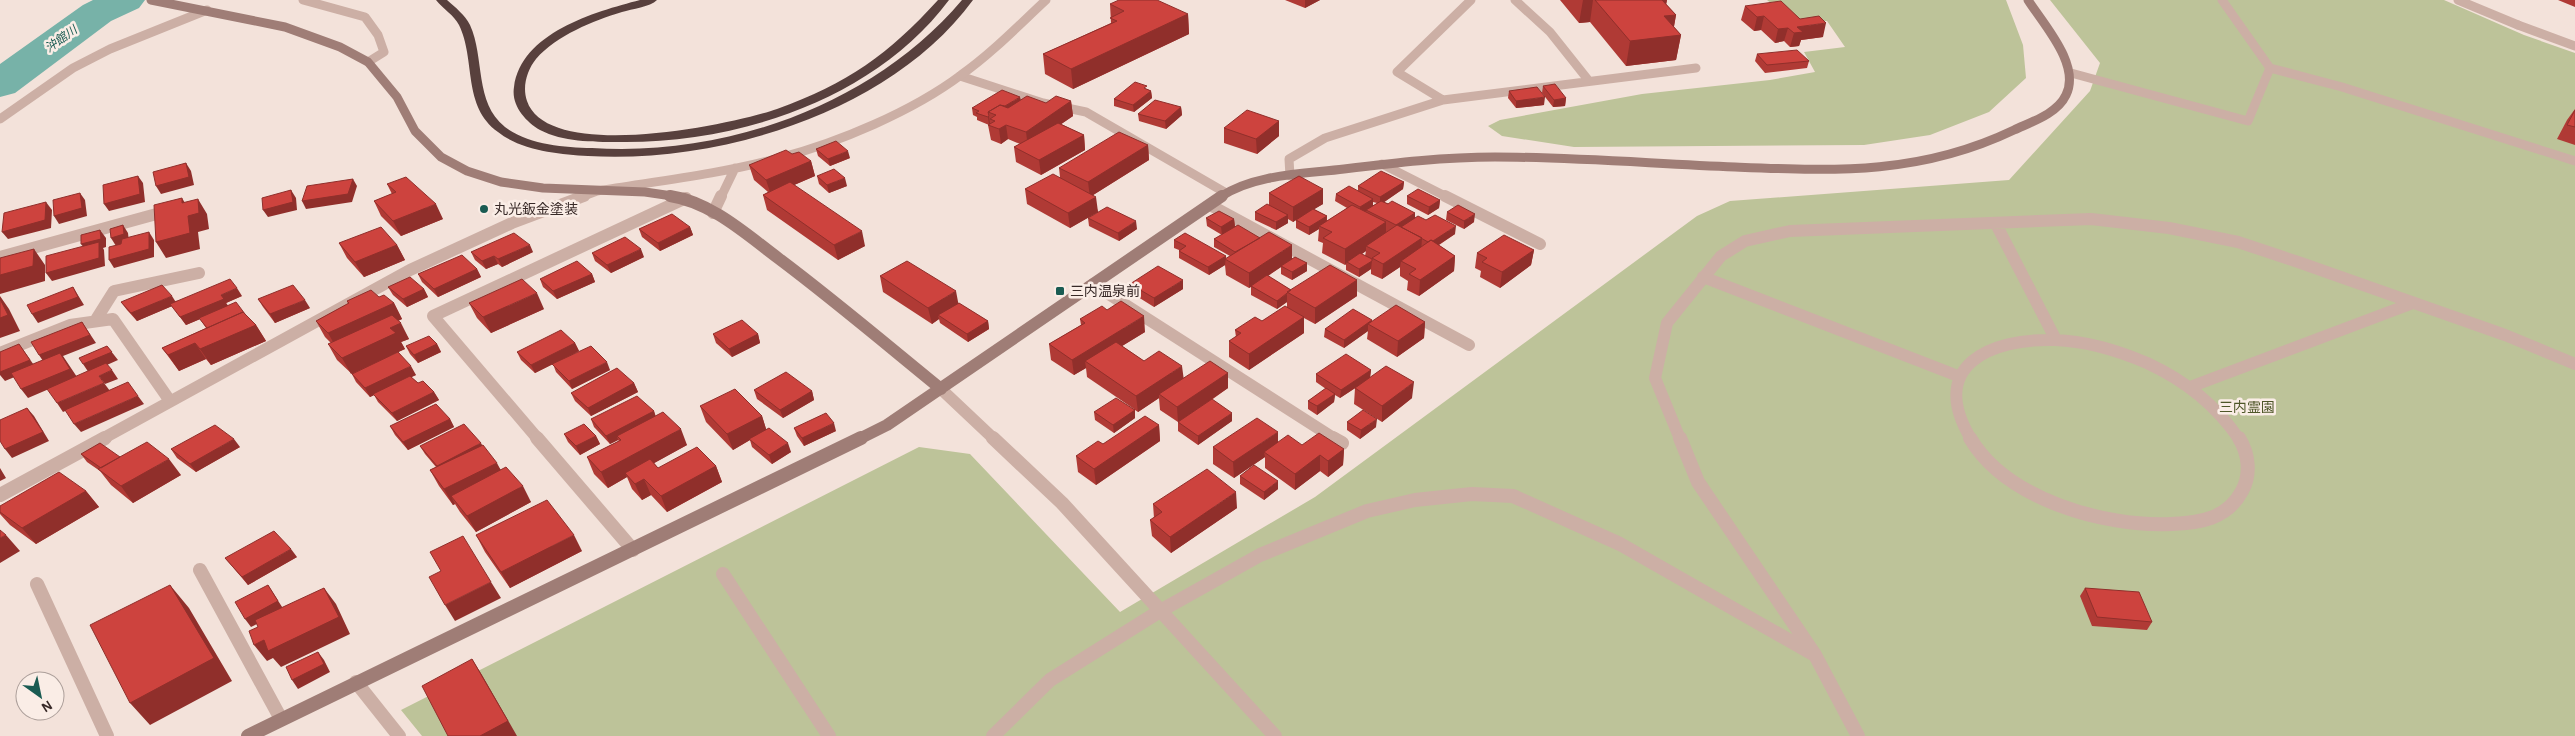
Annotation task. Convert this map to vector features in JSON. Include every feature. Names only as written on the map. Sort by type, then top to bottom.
[{"type":"highway","points":[[441,0],[464,25],[482,106],[496,125],[521,139],[549,148],[589,153],[640,154],[695,146],[750,134],[796,118],[840,99],[909,58],[944,28],[968,0]]},
{"type":"highway","points":[[652,0],[630,5],[586,21],[550,41],[528,61],[518,83],[520,105],[538,123],[575,137],[624,140],[677,137],[739,125],[813,98],[876,65],[918,28],[944,0]]},
{"type":"street","points":[[151,0],[285,27],[340,47],[368,62],[397,97],[415,131],[441,157],[468,171],[501,182],[542,188],[597,192],[645,192],[686,198],[736,226],[809,281],[942,389],[1062,503],[1275,736]]},
{"type":"street","points":[[303,0],[365,17],[378,35],[384,52],[368,62]]},
{"type":"street","points":[[0,495],[410,270],[512,223],[597,192],[781,158],[835,140],[889,117],[928,97],[960,76],[988,55],[1046,0]]},
{"type":"street","points":[[1443,100],[1397,72],[1471,0]]},
{"type":"street","points":[[1515,0],[1550,32],[1589,81]]},
{"type":"street","points":[[248,736],[356,682],[633,550],[886,425],[942,389],[1226,193],[1258,181],[1425,159],[1496,157],[1834,171],[1894,166],[1956,154],[1983,145],[2048,114],[2066,96],[2071,73],[2067,60],[2028,0]]},
{"type":"street","points":[[2222,0],[2270,68],[2342,87],[2575,161]]},
{"type":"street","points":[[2458,0],[2575,46]]},
{"type":"street","points":[[0,119],[73,68],[110,49],[207,10]]},
{"type":"street","points":[[1290,176],[1288,159],[1325,138],[1443,100],[1696,68]]},
{"type":"street","points":[[2071,73],[2248,121],[2270,68]]},
{"type":"street","points":[[960,76],[1042,103],[1086,112],[1226,193]]},
{"type":"street","points":[[1382,164],[1540,244]]},
{"type":"street","points":[[713,213],[735,168]]},
{"type":"street","points":[[633,550],[433,316],[686,198]]},
{"type":"street","points":[[1210,205],[1469,345]]},
{"type":"street","points":[[0,257],[186,206]]},
{"type":"street","points":[[1858,736],[1815,655],[1698,482],[1656,378],[1667,323],[1721,256],[1745,241],[1790,231],[2091,219],[2169,228],[2238,242],[2505,335],[2575,364]]},
{"type":"street","points":[[1996,224],[2056,340]]},
{"type":"street","points":[[97,318],[114,291],[199,274]]},
{"type":"street","points":[[1703,277],[1958,376]]},
{"type":"street","points":[[1093,284],[1342,444]]},
{"type":"street","points":[[2190,387],[2413,303]]},
{"type":"street","points":[[0,353],[81,322],[97,318],[113,319],[170,401]]},
{"type":"street","points":[[2056,340],[2101,348],[2148,364],[2190,387],[2224,416],[2245,448],[2249,479],[2234,505],[2202,522],[2156,527],[2101,519],[2061,506],[2018,483],[1984,456],[1962,427],[1954,400],[1958,376],[1972,359],[1994,347],[2023,341],[2056,340]]},
{"type":"street","points":[[993,736],[1050,680],[1160,611],[1260,555],[1367,511],[1415,500],[1463,495],[1513,496],[1620,544],[1815,655]]},
{"type":"street","points":[[200,570],[281,720]]},
{"type":"street","points":[[723,574],[829,736]]},
{"type":"street","points":[[37,584],[107,736]]},
{"type":"street","points":[[356,682],[399,736]]},
{"type":"green space","points":[[1767,0],[2006,0],[2023,45],[2026,78],[1989,112],[1930,135],[1864,145],[1574,147],[1502,136],[1488,126],[1500,120],[1642,94],[1770,80],[1815,72],[1804,52],[1845,47],[1827,21],[1795,22]]},
{"type":"green space","name":"三内霊園","points":[[2050,0],[2444,0],[2524,35],[2575,53],[2575,736],[422,736],[401,710],[919,447],[970,454],[1120,612],[1315,497],[1697,216],[1730,201],[2009,180],[2090,91],[2100,63]]},
{"type":"building","points":[[1119,0],[1157,0],[1188,14],[1071,69],[1043,54],[1117,21],[1110,18],[1124,11],[1110,4]]},
{"type":"building","points":[[1595,0],[1662,0],[1676,15],[1664,16],[1681,35],[1630,41]]},
{"type":"building","points":[[1781,1],[1800,19],[1819,16],[1826,23],[1797,27],[1803,32],[1794,33],[1788,28],[1778,29],[1764,16],[1757,17],[1745,6]]},
{"type":"building","points":[[1797,50],[1809,61],[1767,65],[1757,54]]},
{"type":"building","points":[[1135,82],[1147,86],[1144,88],[1151,91],[1133,105],[1114,99]]},
{"type":"building","points":[[1555,84],[1566,98],[1554,100],[1543,86]]},
{"type":"building","points":[[1537,87],[1545,97],[1516,101],[1509,91]]},
{"type":"building","points":[[1002,90],[1020,97],[1005,106],[1000,105],[988,112],[988,117],[976,113],[979,111],[972,108]]},
{"type":"building","points":[[1027,96],[1046,103],[1056,96],[1071,101],[1026,132],[1006,125],[999,129],[988,125],[995,121],[990,119],[996,115],[988,112],[1000,105],[1008,108]]},
{"type":"building","points":[[1155,100],[1181,107],[1165,121],[1138,114]]},
{"type":"building","points":[[1247,110],[1279,121],[1256,139],[1224,128]]},
{"type":"building","points":[[2575,110],[2575,127],[2567,125]]},
{"type":"building","points":[[1058,123],[1084,135],[1039,160],[1014,147]]},
{"type":"building","points":[[1119,132],[1148,145],[1088,182],[1059,168]]},
{"type":"building","points":[[836,141],[848,151],[828,159],[816,149]]},
{"type":"building","points":[[786,150],[792,154],[799,152],[811,161],[766,180],[749,165]]},
{"type":"building","points":[[186,163],[189,177],[156,186],[153,172]]},
{"type":"building","points":[[834,169],[845,178],[827,185],[817,176]]},
{"type":"building","points":[[1381,171],[1404,182],[1380,197],[1358,186]]},
{"type":"building","points":[[1053,174],[1096,197],[1068,213],[1025,189]]},
{"type":"building","points":[[138,176],[140,194],[104,204],[103,185]]},
{"type":"building","points":[[1299,176],[1323,189],[1293,207],[1269,193]]},
{"type":"building","points":[[406,177],[436,204],[393,221],[374,201],[396,192],[387,184]]},
{"type":"building","points":[[353,179],[348,194],[302,201],[307,186]]},
{"type":"building","points":[[790,182],[862,231],[834,245],[763,195]]},
{"type":"building","points":[[1349,186],[1373,199],[1360,207],[1336,194]]},
{"type":"building","points":[[1418,189],[1440,200],[1429,207],[1407,196]]},
{"type":"building","points":[[291,190],[293,202],[263,210],[262,198]]},
{"type":"building","points":[[80,193],[82,208],[54,216],[53,200]]},
{"type":"building","points":[[182,198],[182,203],[198,199],[199,213],[188,216],[190,233],[156,242],[154,205]]},
{"type":"building","points":[[1381,201],[1388,204],[1392,201],[1415,213],[1396,225],[1366,210]]},
{"type":"building","points":[[46,202],[45,220],[2,232],[4,213]]},
{"type":"building","points":[[1267,204],[1288,215],[1276,222],[1255,212]]},
{"type":"building","points":[[1352,205],[1386,222],[1345,249],[1323,238],[1332,232],[1319,226]]},
{"type":"building","points":[[1458,205],[1475,214],[1464,221],[1447,212]]},
{"type":"building","points":[[1107,207],[1136,221],[1118,233],[1088,218]]},
{"type":"building","points":[[1313,209],[1327,216],[1309,227],[1296,220]]},
{"type":"building","points":[[1219,211],[1234,219],[1221,227],[1206,218]]},
{"type":"building","points":[[672,214],[690,227],[658,243],[639,229]]},
{"type":"building","points":[[1435,215],[1456,226],[1433,241],[1428,242],[1401,227],[1418,216],[1426,220]]},
{"type":"building","points":[[123,225],[124,234],[111,238],[110,229]]},
{"type":"building","points":[[1238,225],[1260,238],[1235,252],[1214,239]]},
{"type":"building","points":[[1397,225],[1422,238],[1383,264],[1372,258],[1380,253],[1366,246]]},
{"type":"building","points":[[381,227],[397,245],[355,262],[339,243]]},
{"type":"building","points":[[100,230],[101,239],[81,244],[81,235]]},
{"type":"building","points":[[149,232],[149,249],[109,260],[109,247],[121,244],[122,239]]},
{"type":"building","points":[[1269,232],[1292,245],[1249,273],[1225,259]]},
{"type":"building","points":[[514,233],[530,245],[498,259],[494,256],[482,261],[471,252]]},
{"type":"building","points":[[1185,233],[1226,256],[1208,267],[1179,251],[1186,246],[1174,240]]},
{"type":"building","points":[[1504,235],[1534,250],[1502,272],[1482,262],[1487,258],[1477,253]]},
{"type":"building","points":[[625,237],[641,249],[607,265],[592,253]]},
{"type":"building","points":[[1431,240],[1455,256],[1420,280],[1409,274],[1416,269],[1401,261]]},
{"type":"building","points":[[99,242],[99,258],[46,273],[46,256]]},
{"type":"building","points":[[34,249],[33,266],[0,275],[0,258]]},
{"type":"building","points":[[1360,253],[1372,259],[1372,261],[1359,269],[1347,262]]},
{"type":"building","points":[[462,255],[477,269],[434,289],[418,274]]},
{"type":"building","points":[[1295,257],[1307,263],[1292,272],[1281,266]]},
{"type":"building","points":[[577,261],[592,274],[553,291],[540,279]]},
{"type":"building","points":[[907,261],[956,291],[928,308],[880,276]]},
{"type":"building","points":[[1330,265],[1357,280],[1315,308],[1287,292]]},
{"type":"building","points":[[1158,266],[1183,280],[1154,298],[1130,284]]},
{"type":"building","points":[[1267,275],[1291,290],[1277,301],[1251,286]]},
{"type":"building","points":[[410,277],[424,289],[403,299],[388,287]]},
{"type":"building","points":[[230,279],[237,288],[221,295],[224,299],[180,317],[170,304]]},
{"type":"building","points":[[522,279],[537,293],[483,317],[469,303]]},
{"type":"building","points":[[162,285],[172,296],[131,313],[121,302]]},
{"type":"building","points":[[293,285],[305,300],[270,314],[258,299]]},
{"type":"building","points":[[73,287],[78,297],[32,314],[27,305]]},
{"type":"building","points":[[371,290],[379,297],[384,295],[394,303],[328,333],[316,321],[349,303],[347,301]]},
{"type":"building","points":[[0,299],[8,315],[0,318]]},
{"type":"building","points":[[1121,301],[1144,316],[1072,360],[1049,344],[1085,323],[1080,319],[1102,306],[1107,310]]},
{"type":"building","points":[[236,302],[245,314],[243,312],[207,328],[199,318]]},
{"type":"building","points":[[959,303],[988,321],[967,334],[938,315]]},
{"type":"building","points":[[1396,305],[1425,322],[1398,341],[1368,324]]},
{"type":"building","points":[[1285,306],[1304,317],[1249,354],[1229,341],[1241,333],[1235,330],[1255,317],[1262,321]]},
{"type":"building","points":[[1353,309],[1372,320],[1344,340],[1325,329]]},
{"type":"building","points":[[243,312],[256,325],[200,349],[195,343],[168,355],[162,348]]},
{"type":"building","points":[[392,315],[401,323],[390,328],[396,333],[342,358],[328,344]]},
{"type":"building","points":[[742,320],[758,334],[729,349],[713,334]]},
{"type":"building","points":[[82,322],[90,335],[39,355],[31,342]]},
{"type":"building","points":[[561,330],[575,343],[531,365],[517,352]]},
{"type":"building","points":[[429,336],[437,344],[414,355],[406,346]]},
{"type":"building","points":[[1116,342],[1144,361],[1159,351],[1182,366],[1136,396],[1085,361]]},
{"type":"building","points":[[19,344],[30,360],[0,372],[0,352]]},
{"type":"building","points":[[107,346],[112,352],[83,364],[79,358]]},
{"type":"building","points":[[591,346],[607,362],[569,381],[552,364]]},
{"type":"building","points":[[398,352],[411,366],[365,388],[352,374]]},
{"type":"building","points":[[60,353],[70,369],[21,389],[11,373]]},
{"type":"building","points":[[1346,354],[1371,370],[1341,390],[1316,374]]},
{"type":"building","points":[[1210,361],[1228,373],[1177,407],[1159,394]]},
{"type":"building","points":[[106,363],[112,370],[99,376],[104,383],[57,403],[47,389]]},
{"type":"building","points":[[1386,366],[1414,382],[1382,406],[1355,388]]},
{"type":"building","points":[[617,368],[634,383],[588,408],[571,393]]},
{"type":"building","points":[[786,372],[812,391],[780,410],[754,390]]},
{"type":"building","points":[[410,376],[418,383],[423,381],[434,392],[392,413],[373,394]]},
{"type":"building","points":[[128,382],[138,396],[74,424],[65,410]]},
{"type":"building","points":[[1326,388],[1335,394],[1317,406],[1308,401]]},
{"type":"building","points":[[735,389],[762,416],[727,434],[700,406]]},
{"type":"building","points":[[637,396],[654,411],[606,436],[591,419]]},
{"type":"building","points":[[1116,398],[1135,410],[1113,425],[1094,412]]},
{"type":"building","points":[[1212,399],[1232,413],[1198,436],[1178,422]]},
{"type":"building","points":[[436,404],[450,419],[403,442],[390,426]]},
{"type":"building","points":[[27,408],[43,432],[5,449],[0,441],[0,420]]},
{"type":"building","points":[[1363,410],[1377,419],[1361,430],[1347,422]]},
{"type":"building","points":[[663,412],[681,429],[601,472],[587,457],[621,440],[617,436]]},
{"type":"building","points":[[826,413],[834,423],[802,438],[794,428]]},
{"type":"building","points":[[1145,416],[1159,425],[1094,469],[1076,456],[1098,441],[1103,444]]},
{"type":"building","points":[[1257,418],[1278,432],[1233,462],[1213,447]]},
{"type":"building","points":[[464,424],[481,443],[437,466],[420,446]]},
{"type":"building","points":[[584,424],[596,436],[576,446],[564,434]]},
{"type":"building","points":[[215,425],[234,439],[190,464],[171,449]]},
{"type":"building","points":[[769,428],[788,443],[769,455],[749,439]]},
{"type":"building","points":[[1319,433],[1344,449],[1328,461],[1320,455],[1295,474],[1264,452],[1288,435],[1302,445]]},
{"type":"building","points":[[147,442],[169,459],[121,486],[98,469]]},
{"type":"building","points":[[100,443],[120,457],[101,468],[81,454]]},
{"type":"building","points":[[483,445],[497,463],[444,489],[430,470]]},
{"type":"building","points":[[697,447],[716,466],[661,496],[644,479],[635,484],[625,473],[650,459],[658,468]]},
{"type":"building","points":[[1254,465],[1278,481],[1264,492],[1240,476]]},
{"type":"building","points":[[506,467],[523,486],[467,516],[451,496]]},
{"type":"building","points":[[1207,469],[1236,492],[1170,537],[1150,520],[1162,512],[1153,504]]},
{"type":"building","points":[[59,472],[86,491],[22,528],[0,512],[0,506]]},
{"type":"building","points":[[547,500],[574,535],[501,572],[476,535]]},
{"type":"building","points":[[0,530],[6,535],[0,538]]},
{"type":"building","points":[[274,531],[291,549],[242,577],[225,558]]},
{"type":"building","points":[[463,536],[491,582],[445,605],[429,577],[441,571],[430,552]]},
{"type":"building","points":[[170,585],[214,658],[130,703],[90,625]]},
{"type":"building","points":[[268,585],[278,601],[245,619],[235,602]]},
{"type":"building","points":[[324,588],[339,617],[268,651],[264,640],[254,645],[249,631],[258,627],[255,620]]},
{"type":"building","points":[[2085,588],[2139,592],[2152,622],[2097,617]]},
{"type":"building","points":[[318,652],[324,664],[292,680],[286,667]]},
{"type":"building","points":[[472,659],[508,721],[480,736],[448,736],[422,686]]},
{"type":"waterway","name":"沖館川","points":[[0,84],[97,13],[125,0]]},
{"type":"place","name":"丸光鈑金塗装","points":[[484,209]]},
{"type":"place","name":"三内温泉前","points":[[1060,291]]}]
